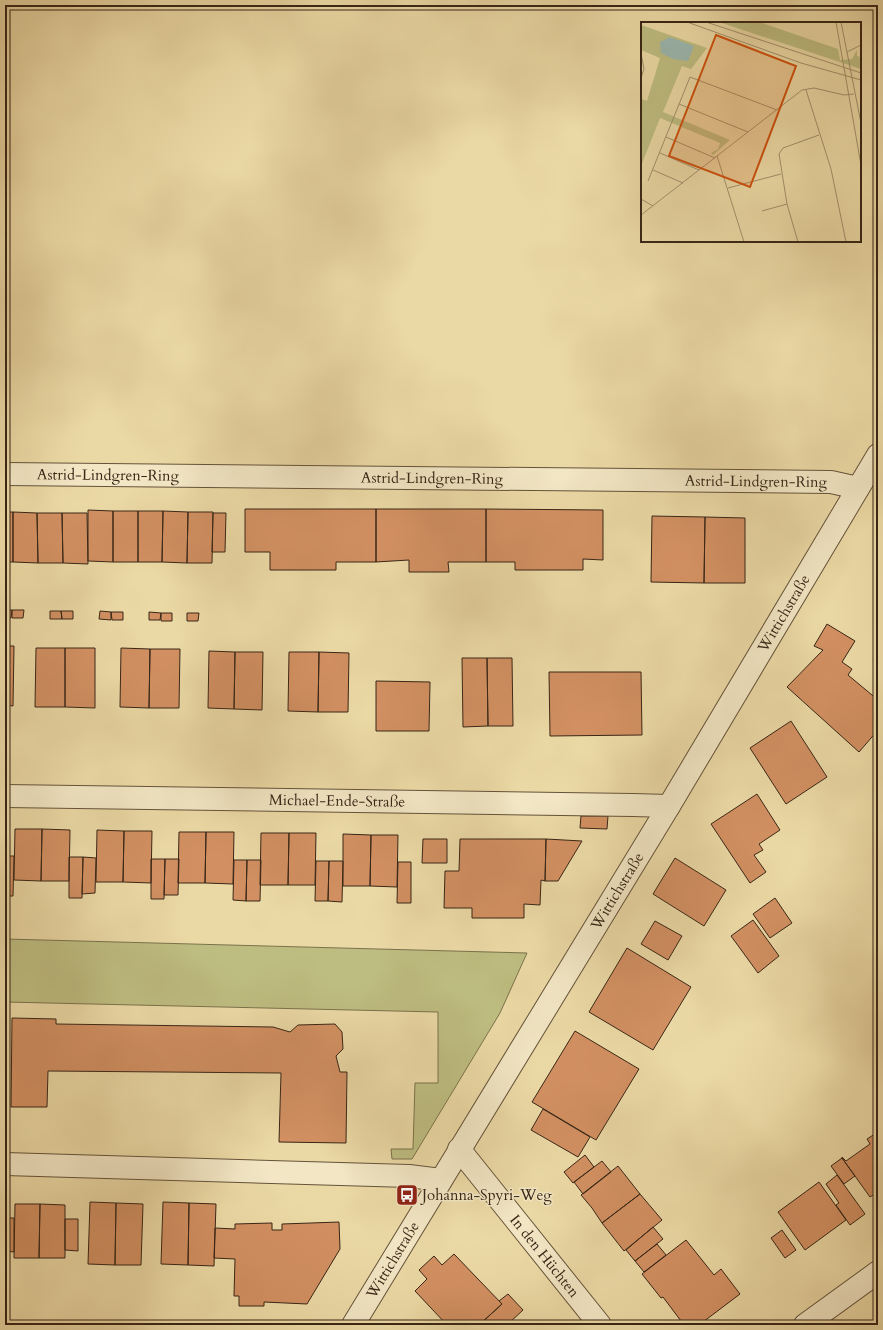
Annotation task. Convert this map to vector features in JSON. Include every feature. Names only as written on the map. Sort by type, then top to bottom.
[{"type":"street","name":"Wittichstraße","points":[[353,1325],[669,806],[878,455]]},
{"type":"street","name":"Astrid-Lindgren-Ring","points":[[5,474],[831,482],[858,488]]},
{"type":"street","name":"Michael-Ende-Straße","points":[[5,796],[669,806]]},
{"type":"street","name":"In den Hüchten","points":[[459,1149],[600,1325]]},
{"type":"street","points":[[5,1164],[402,1175],[441,1180]]},
{"type":"street","points":[[805,1325],[878,1272]]},
{"type":"shaded area","points":[[5,939],[527,953],[500,1013],[412,1159],[392,1159],[391,1149],[413,1149],[415,1083],[438,1083],[438,1012],[5,1002]]},
{"type":"building","points":[[245,509],[376,509],[376,562],[336,562],[336,570],[270,570],[270,552],[245,552]]},
{"type":"building","points":[[376,509],[486,509],[486,562],[448,562],[449,572],[409,572],[409,560],[376,562]]},
{"type":"building","points":[[486,509],[603,510],[603,560],[583,559],[583,570],[515,570],[515,562],[486,562]]},
{"type":"building","points":[[88,510],[113,511],[113,562],[88,561]]},
{"type":"building","points":[[113,511],[138,511],[138,562],[113,562]]},
{"type":"building","points":[[138,511],[163,511],[162,562],[138,562]]},
{"type":"building","points":[[163,511],[188,512],[187,563],[162,562]]},
{"type":"building","points":[[5,512],[13,512],[13,562],[5,562]]},
{"type":"building","points":[[13,512],[37,513],[38,563],[13,562]]},
{"type":"building","points":[[188,512],[213,512],[212,563],[187,563]]},
{"type":"building","points":[[37,513],[62,513],[63,563],[38,563]]},
{"type":"building","points":[[62,513],[87,513],[88,564],[63,563]]},
{"type":"building","points":[[213,513],[226,513],[225,552],[212,552]]},
{"type":"building","points":[[652,516],[705,517],[704,583],[651,582]]},
{"type":"building","points":[[705,517],[745,518],[745,583],[704,583]]},
{"type":"building","points":[[5,610],[12,610],[11,618],[5,618]]},
{"type":"building","points":[[12,610],[24,610],[23,618],[12,618]]},
{"type":"building","points":[[50,611],[61,611],[62,619],[50,619]]},
{"type":"building","points":[[61,611],[73,611],[73,619],[62,619]]},
{"type":"building","points":[[100,611],[111,612],[111,620],[99,619]]},
{"type":"building","points":[[111,612],[123,612],[123,620],[112,620]]},
{"type":"building","points":[[149,612],[161,613],[160,620],[149,620]]},
{"type":"building","points":[[161,613],[172,613],[172,621],[161,621]]},
{"type":"building","points":[[187,613],[199,613],[198,621],[187,621]]},
{"type":"building","points":[[827,624],[855,641],[842,662],[852,669],[848,675],[878,700],[878,705],[874,709],[878,717],[878,730],[859,752],[787,687],[823,650],[814,646]]},
{"type":"building","points":[[5,646],[14,646],[13,706],[5,705]]},
{"type":"building","points":[[36,648],[65,648],[65,707],[35,707]]},
{"type":"building","points":[[65,648],[95,648],[95,708],[65,707]]},
{"type":"building","points":[[121,648],[150,649],[149,708],[120,707]]},
{"type":"building","points":[[150,649],[180,649],[179,708],[149,708]]},
{"type":"building","points":[[209,651],[235,652],[234,709],[208,708]]},
{"type":"building","points":[[235,652],[263,652],[262,710],[234,709]]},
{"type":"building","points":[[289,652],[319,652],[318,712],[288,711]]},
{"type":"building","points":[[319,652],[349,653],[348,712],[318,712]]},
{"type":"building","points":[[878,653],[878,664],[873,661]]},
{"type":"building","points":[[462,658],[487,658],[488,726],[463,727]]},
{"type":"building","points":[[487,658],[512,658],[513,726],[488,726]]},
{"type":"building","points":[[549,672],[641,672],[642,735],[550,736]]},
{"type":"building","points":[[376,681],[430,682],[429,731],[376,731]]},
{"type":"building","points":[[791,721],[827,777],[786,804],[750,748]]},
{"type":"building","points":[[757,794],[780,830],[759,844],[763,850],[754,855],[766,872],[750,883],[711,824]]},
{"type":"building","points":[[581,816],[608,816],[607,829],[580,828]]},
{"type":"building","points":[[15,829],[42,829],[41,881],[14,880]]},
{"type":"building","points":[[42,829],[70,830],[69,881],[41,881]]},
{"type":"building","points":[[97,830],[124,831],[123,882],[96,882]]},
{"type":"building","points":[[124,831],[152,831],[151,883],[123,882]]},
{"type":"building","points":[[179,832],[206,832],[205,883],[178,883]]},
{"type":"building","points":[[206,832],[234,832],[233,884],[205,883]]},
{"type":"building","points":[[261,833],[289,833],[288,885],[260,885]]},
{"type":"building","points":[[289,833],[316,833],[315,885],[288,885]]},
{"type":"building","points":[[343,834],[371,835],[370,886],[343,886]]},
{"type":"building","points":[[371,835],[398,835],[397,887],[370,886]]},
{"type":"building","points":[[423,839],[447,839],[447,863],[422,863]]},
{"type":"building","points":[[460,839],[546,839],[545,881],[541,880],[540,905],[524,904],[524,918],[472,918],[472,908],[444,908],[445,871],[459,871]]},
{"type":"building","points":[[546,839],[582,841],[558,881],[545,881]]},
{"type":"building","points":[[5,856],[14,856],[13,896],[5,896]]},
{"type":"building","points":[[69,857],[83,857],[82,898],[69,898]]},
{"type":"building","points":[[83,857],[96,858],[95,893],[82,894]]},
{"type":"building","points":[[675,858],[726,890],[704,926],[653,894]]},
{"type":"building","points":[[151,859],[165,859],[164,899],[151,899]]},
{"type":"building","points":[[165,859],[179,859],[178,895],[164,895]]},
{"type":"building","points":[[234,860],[247,860],[246,901],[233,900]]},
{"type":"building","points":[[247,860],[261,860],[260,901],[246,901]]},
{"type":"building","points":[[316,861],[329,861],[328,901],[315,901]]},
{"type":"building","points":[[329,861],[343,861],[342,902],[328,901]]},
{"type":"building","points":[[398,862],[411,862],[411,903],[397,903]]},
{"type":"building","points":[[775,898],[792,923],[770,938],[753,914]]},
{"type":"building","points":[[753,920],[779,956],[758,973],[731,936]]},
{"type":"building","points":[[655,921],[682,936],[668,960],[641,944]]},
{"type":"building","points":[[627,948],[691,987],[653,1050],[589,1012]]},
{"type":"building","points":[[12,1018],[56,1019],[56,1024],[273,1027],[290,1032],[298,1025],[335,1024],[342,1032],[343,1049],[336,1056],[340,1072],[347,1072],[346,1143],[279,1142],[281,1073],[48,1071],[47,1107],[11,1107]]},
{"type":"building","points":[[575,1031],[639,1069],[596,1140],[532,1102]]},
{"type":"building","points":[[543,1109],[590,1137],[578,1157],[531,1130]]},
{"type":"building","points":[[878,1132],[878,1192],[870,1197],[842,1157],[846,1161],[870,1144],[867,1139]]},
{"type":"building","points":[[585,1155],[594,1167],[573,1183],[564,1172]]},
{"type":"building","points":[[842,1158],[855,1176],[844,1184],[831,1166]]},
{"type":"building","points":[[602,1161],[611,1172],[583,1194],[574,1182]]},
{"type":"building","points":[[618,1166],[640,1194],[602,1223],[581,1195]]},
{"type":"building","points":[[837,1175],[865,1214],[850,1225],[836,1205],[839,1203],[826,1184]]},
{"type":"building","points":[[819,1182],[846,1220],[805,1250],[778,1212]]},
{"type":"building","points":[[640,1194],[662,1220],[624,1251],[602,1223]]},
{"type":"building","points":[[90,1202],[116,1203],[115,1265],[88,1264]]},
{"type":"building","points":[[163,1202],[189,1203],[188,1265],[161,1264]]},
{"type":"building","points":[[116,1203],[143,1204],[141,1265],[115,1265]]},
{"type":"building","points":[[189,1203],[216,1204],[214,1266],[188,1265]]},
{"type":"building","points":[[15,1204],[40,1204],[39,1258],[14,1258]]},
{"type":"building","points":[[40,1204],[65,1205],[65,1258],[39,1258]]},
{"type":"building","points":[[5,1218],[14,1218],[14,1252],[5,1251]]},
{"type":"building","points":[[65,1219],[78,1219],[78,1251],[65,1250]]},
{"type":"building","points":[[339,1222],[340,1249],[307,1304],[264,1302],[264,1306],[239,1306],[239,1296],[234,1296],[235,1259],[214,1258],[215,1228],[235,1229],[235,1224],[272,1223],[272,1230],[282,1230],[282,1224]]},
{"type":"building","points":[[653,1227],[663,1239],[635,1261],[626,1250]]},
{"type":"building","points":[[782,1230],[796,1250],[785,1258],[771,1238]]},
{"type":"building","points":[[686,1240],[714,1275],[721,1269],[740,1294],[699,1325],[684,1325],[663,1297],[661,1298],[642,1274]]},
{"type":"building","points":[[657,1244],[666,1255],[644,1272],[635,1261]]},
{"type":"building","points":[[454,1254],[502,1304],[479,1325],[447,1325],[415,1291],[427,1279],[419,1270],[434,1256],[442,1265]]},
{"type":"building","points":[[508,1294],[523,1310],[507,1325],[479,1325],[502,1304],[499,1301]]},
{"type":"place","name":"Johanna-Spyri-Weg","points":[[407,1195]]}]
